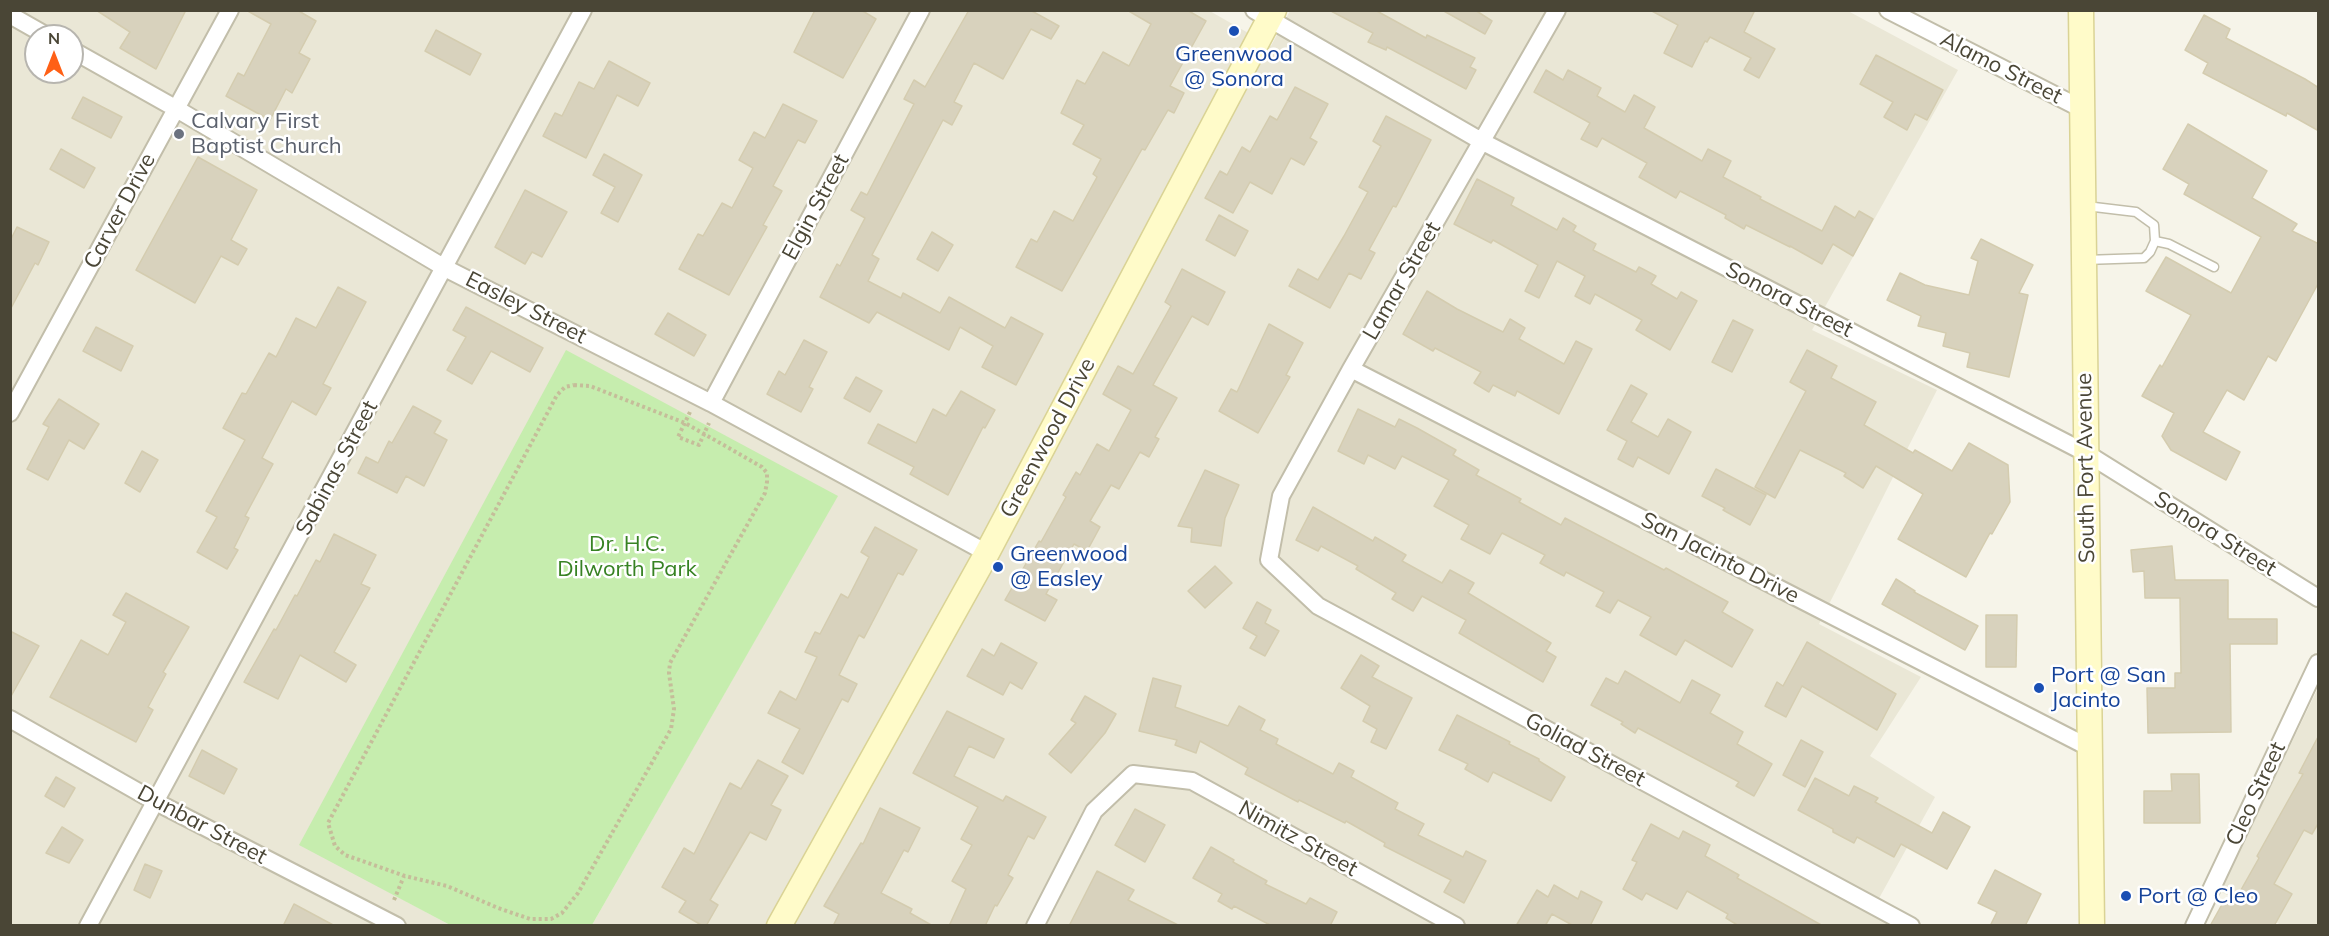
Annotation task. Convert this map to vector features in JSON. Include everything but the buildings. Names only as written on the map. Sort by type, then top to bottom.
[{"type":"main road","name":"South Port Avenue","points":[[2081,10],[2092,926]]},
{"type":"main road","name":"Greenwood Drive","points":[[779,926],[987,554],[1266,13]]},
{"type":"street","name":"Carver Drive","points":[[10,413],[230,10]]},
{"type":"street","name":"Sabinas Street","points":[[88,926],[583,10]]},
{"type":"street","name":"Elgin Street","points":[[711,403],[921,10]]},
{"type":"street","name":"Lamar Street","points":[[1269,560],[1281,496],[1351,369],[1484,142],[1557,10]]},
{"type":"street","name":"Alamo Street","points":[[1888,10],[2082,109]]},
{"type":"street","name":"Sonora Street","points":[[1266,13],[1484,142],[2086,453],[2319,598]]},
{"type":"street","points":[[10,15],[26,24]]},
{"type":"street","name":"Easley Street","points":[[84,57],[445,268],[711,403],[987,554]]},
{"type":"street","name":"San Jacinto Drive","points":[[1351,369],[2090,748]]},
{"type":"street","name":"Goliad Street","points":[[1269,560],[1318,606],[1911,926]]},
{"type":"street","name":"Cleo Street","points":[[2194,926],[2319,663]]},
{"type":"street","name":"Dunbar Street","points":[[10,719],[156,802],[397,926]]},
{"type":"street","name":"Nimitz Street","points":[[1035,926],[1094,811],[1133,774],[1192,781],[1456,926]]},
{"type":"lane","points":[[2083,205],[2136,212],[2154,225],[2155,241],[2144,258],[2084,260]]},
{"type":"lane","points":[[2155,241],[2169,244],[2214,267]]},
{"type":"path","points":[[590,386],[685,423],[762,467],[767,473],[765,493],[670,663],[669,673],[674,709],[671,729],[579,893],[562,913],[551,919],[530,919],[447,886],[405,876],[345,855],[335,846],[328,824],[557,395],[565,387],[590,386]]},
{"type":"path","points":[[690,412],[678,437],[699,445],[709,423]]},
{"type":"path","points":[[394,900],[405,876]]},
{"type":"shaded area","points":[[1208,10],[1271,46],[1290,11],[1848,11],[1958,70],[1812,330],[1937,390],[1819,624],[1921,677],[1870,756],[1935,797],[1872,911],[1896,925],[592,925],[837,496],[300,844],[450,925],[11,925],[10,11]]},
{"type":"shaded area","points":[[2318,688],[2318,925],[2281,925],[2220,891]]},
{"type":"green space","name":"Dr. H.C. Dilworth Park","points":[[566,350],[838,496],[592,925],[450,925],[299,845]]},
{"type":"place","name":"Greenwood @ Sonora","points":[[1234,31]]},
{"type":"place","name":"Calvary First Baptist Church","points":[[179,134]]},
{"type":"place","name":"Greenwood @ Easley","points":[[998,567]]},
{"type":"place","name":"Port @ San Jacinto","points":[[2039,688]]},
{"type":"place","name":"Port @ Cleo","points":[[2126,896]]}]
